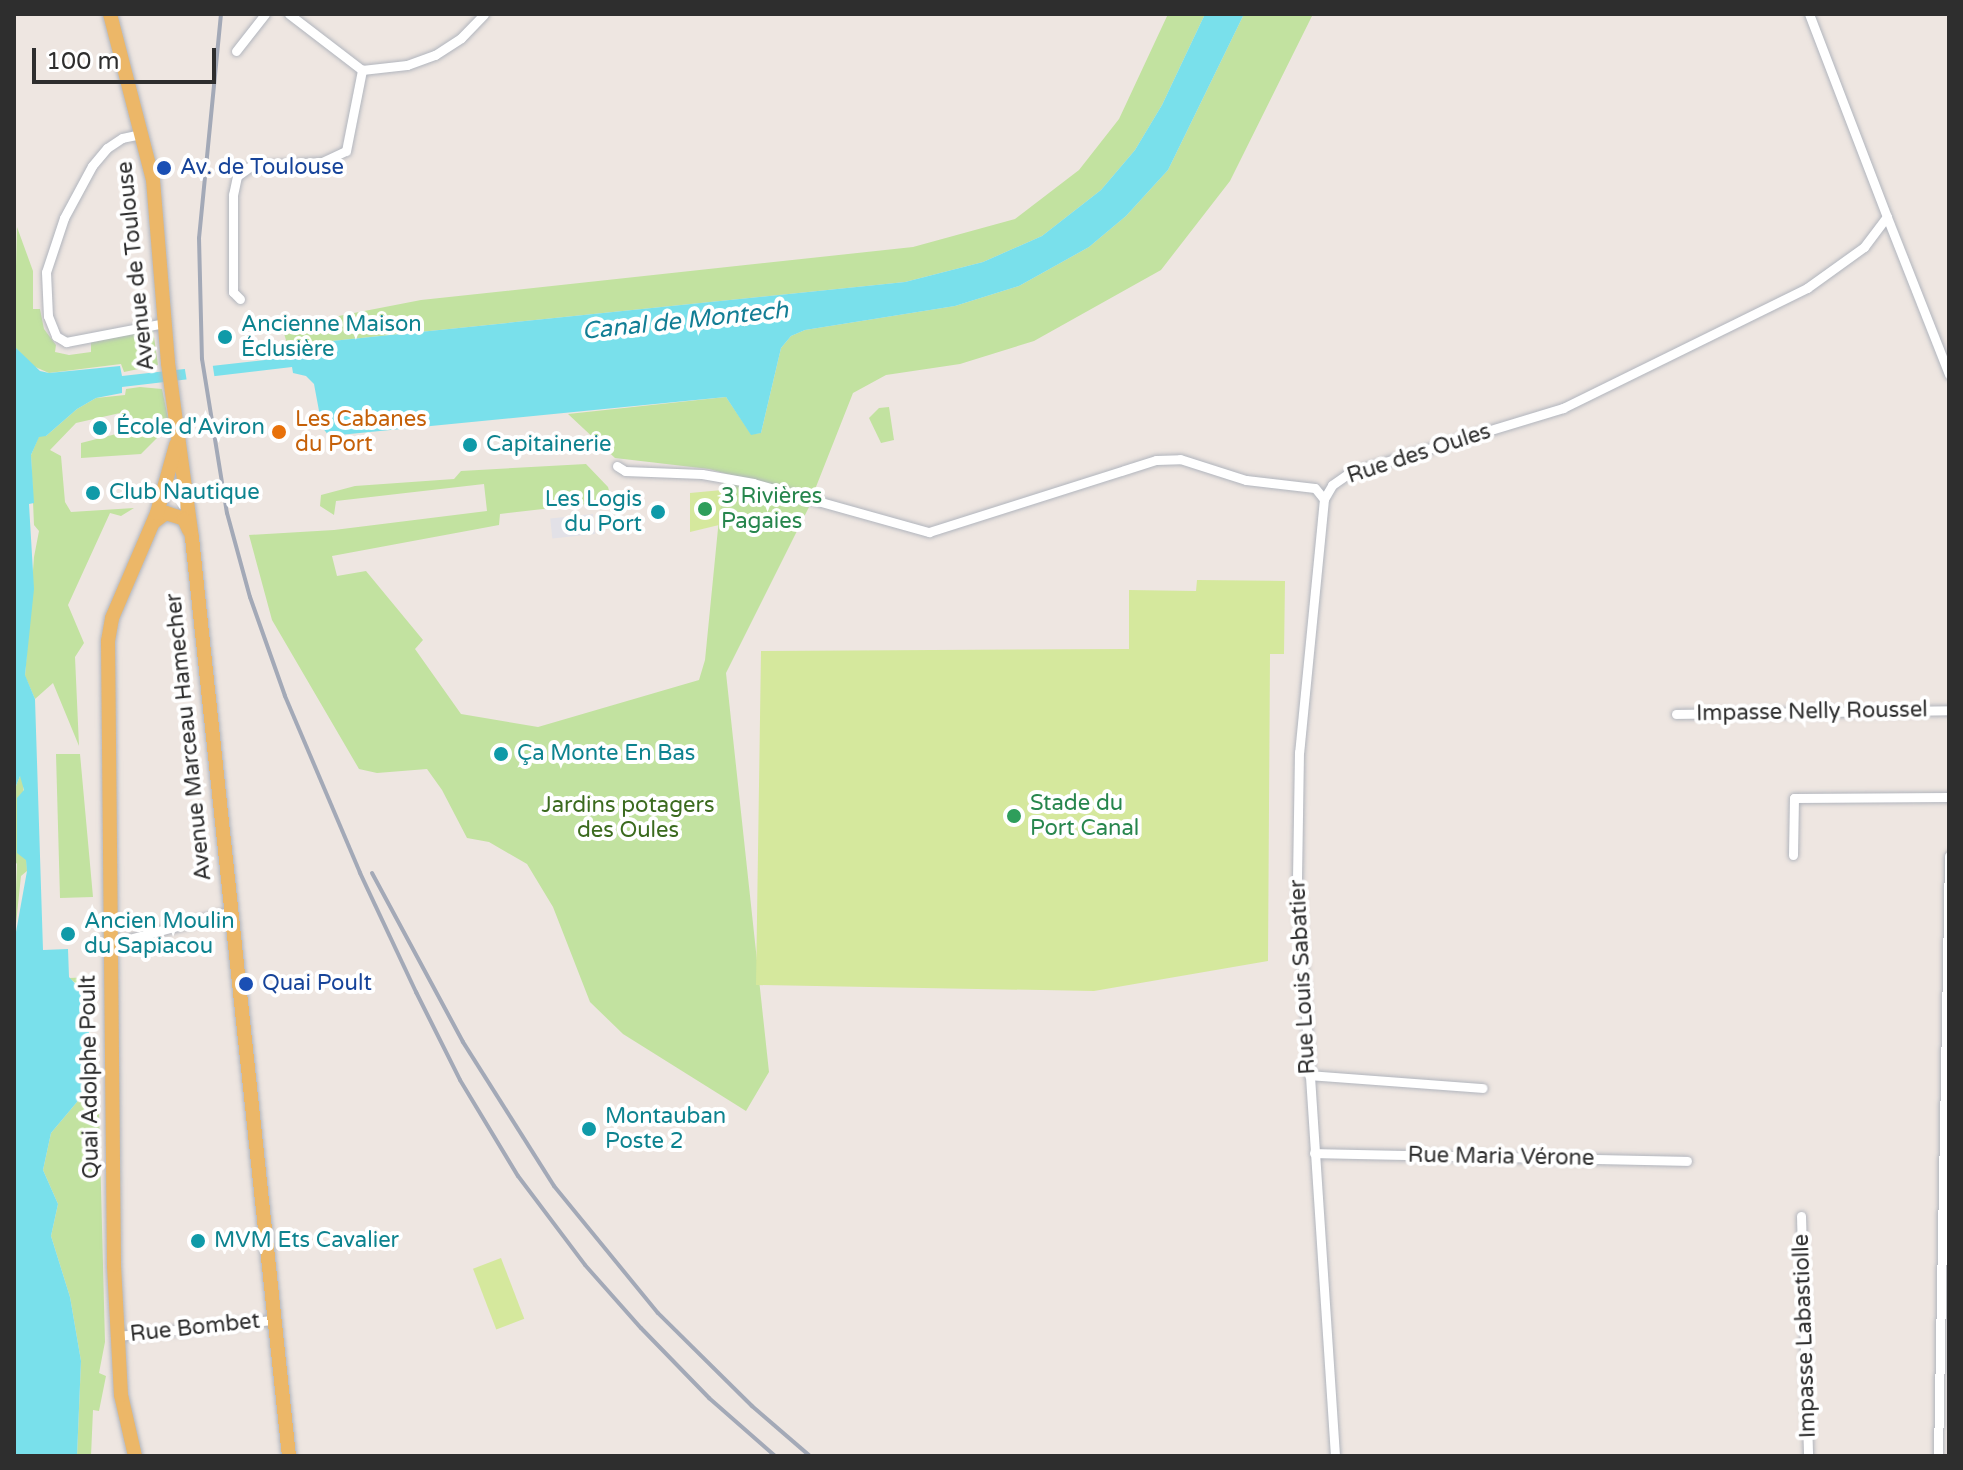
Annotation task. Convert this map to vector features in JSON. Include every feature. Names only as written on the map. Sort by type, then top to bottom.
[{"type":"main road","name":"Avenue de Toulouse","points":[[110,14],[153,180],[168,363],[178,421]]},
{"type":"main road","name":"Quai Adolphe Poult","points":[[135,1456],[121,1395],[117,1336],[108,630],[171,469],[178,421]]},
{"type":"main road","name":"Avenue Marceau Hamecher","points":[[178,421],[272,1320],[289,1456]]},
{"type":"main road","points":[[152,523],[166,513],[184,519],[192,538]]},
{"type":"street","points":[[236,51],[265,14]]},
{"type":"street","points":[[289,14],[362,70],[407,65],[435,55],[461,38],[484,14]]},
{"type":"street","points":[[1809,14],[1949,374]]},
{"type":"street","points":[[240,299],[233,292],[233,195],[237,176],[251,166],[322,162],[346,151],[362,70]]},
{"type":"street","points":[[141,134],[122,138],[99,157],[64,218],[46,272],[48,316],[56,336],[66,342],[165,323]]},
{"type":"street","name":"Rue des Oules","points":[[617,466],[625,471],[702,474],[753,483],[919,532],[929,532],[1156,460],[1180,459],[1246,480],[1315,488],[1324,499],[1332,485],[1349,473],[1563,408],[1681,353],[1839,268],[1864,247],[1887,217]]},
{"type":"street","name":"Rue Louis Sabatier","points":[[1324,499],[1299,757],[1297,879],[1335,1456]]},
{"type":"street","name":"Impasse Nelly Roussel","points":[[1676,714],[1949,710]]},
{"type":"street","points":[[1793,855],[1794,798],[1949,797]]},
{"type":"street","points":[[1938,1456],[1949,856]]},
{"type":"street","points":[[111,944],[229,912]]},
{"type":"street","points":[[1309,1075],[1483,1088]]},
{"type":"street","name":"Rue Maria Vérone","points":[[1314,1153],[1687,1161]]},
{"type":"street","name":"Impasse Labastiolle","points":[[1801,1216],[1808,1456]]},
{"type":"street","name":"Rue Bombet","points":[[117,1336],[272,1320]]},
{"type":"shaded area","points":[[593,514],[595,534],[552,538],[550,518]]},
{"type":"green space","points":[[1168,14],[1205,14],[1162,105],[1135,150],[1101,190],[1042,236],[983,262],[905,282],[322,342],[289,350],[282,327],[421,300],[913,247],[1015,219],[1079,170],[1119,119]]},
{"type":"green space","points":[[1244,14],[1313,14],[1230,181],[1161,270],[1034,341],[960,364],[886,375],[853,393],[812,497],[709,469],[615,458],[568,414],[726,397],[751,434],[761,433],[781,348],[791,336],[805,330],[955,306],[1019,286],[1089,247],[1126,216],[1168,170]]},
{"type":"green space","points":[[17,227],[33,271],[33,309],[40,309],[44,329],[56,345],[55,352],[69,355],[91,352],[91,341],[153,330],[158,365],[124,372],[121,364],[49,373],[33,366],[14,346]]},
{"type":"green space","points":[[126,389],[162,389],[168,418],[167,428],[141,454],[81,458],[81,443],[124,432],[120,413],[76,423],[50,450],[61,456],[65,502],[71,512],[134,508],[121,516],[110,513],[68,605],[84,643],[75,657],[79,746],[53,683],[35,699],[25,676],[34,557],[39,531],[34,525],[31,455],[39,436],[46,436],[77,409],[96,398],[125,395]]},
{"type":"green space","points":[[889,407],[894,440],[881,443],[869,418],[879,408]]},
{"type":"green space","name":"Jardins potagers des Oules","points":[[586,464],[608,487],[612,501],[500,514],[499,525],[332,556],[337,576],[366,571],[423,640],[415,649],[461,714],[538,727],[699,680],[705,660],[723,478],[812,501],[726,673],[769,1072],[746,1111],[623,1034],[590,1002],[553,907],[527,864],[489,842],[467,838],[442,790],[427,769],[377,773],[359,769],[272,620],[249,535],[334,530],[487,511],[484,484],[336,501],[334,515],[320,506],[321,495],[355,486],[454,479],[461,471]]},
{"type":"green space","name":"3 Rivières Pagaies","points":[[722,490],[719,525],[690,532],[690,493]]},
{"type":"green space","name":"Stade du Port Canal","points":[[1197,580],[1285,581],[1284,654],[1270,654],[1268,961],[1094,991],[756,985],[761,651],[1129,649],[1129,590],[1196,591]]},
{"type":"green space","points":[[56,754],[80,754],[93,897],[60,898]]},
{"type":"green space","points":[[20,776],[23,778],[27,871],[21,876],[14,943],[17,864],[14,860],[14,791]]},
{"type":"green space","points":[[95,977],[96,999],[69,978]]},
{"type":"green space","points":[[98,1073],[105,1342],[99,1373],[106,1376],[99,1411],[93,1410],[91,1456],[77,1456],[81,1361],[70,1297],[51,1236],[58,1204],[43,1170],[51,1133],[77,1102],[89,1075]]},
{"type":"green space","points":[[501,1258],[524,1319],[496,1329],[473,1269]]},
{"type":"water","name":"Canal de Montech","points":[[1205,14],[1244,14],[1168,170],[1126,216],[1089,247],[1019,286],[955,306],[805,330],[791,336],[781,348],[761,433],[751,435],[726,397],[329,436],[322,427],[314,384],[306,376],[293,373],[292,367],[122,387],[122,393],[96,398],[77,409],[46,436],[39,437],[31,455],[34,503],[29,504],[34,589],[25,675],[35,699],[43,950],[68,949],[69,977],[82,991],[89,1005],[89,1075],[77,1102],[51,1133],[43,1170],[58,1204],[51,1236],[70,1297],[81,1361],[77,1456],[14,1456],[14,943],[27,871],[26,860],[17,853],[17,798],[24,790],[20,776],[14,791],[14,346],[40,371],[49,373],[120,366],[122,376],[291,357],[291,349],[322,342],[905,282],[983,262],[1042,236],[1101,190],[1135,150],[1162,105]]},
{"type":"pier","points":[[212,361],[215,380],[187,384],[184,365]]},
{"type":"railway","points":[[221,14],[199,238],[202,359],[227,513],[250,597],[285,696],[360,873],[416,992],[460,1080],[518,1176],[585,1265],[641,1328],[709,1398],[775,1456]]},
{"type":"railway","points":[[372,873],[463,1042],[554,1186],[658,1313],[752,1406],[810,1456]]},
{"type":"place","name":"Av. de Toulouse","points":[[164,168]]},
{"type":"place","name":"Ancienne Maison Éclusière","points":[[225,337]]},
{"type":"place","name":"École d'Aviron","points":[[100,428]]},
{"type":"place","name":"Les Cabanes du Port","points":[[279,432]]},
{"type":"place","name":"Capitainerie","points":[[470,445]]},
{"type":"place","name":"Club Nautique","points":[[93,493]]},
{"type":"place","name":"3 Rivières Pagaies","points":[[705,509]]},
{"type":"place","name":"Les Logis du Port","points":[[658,512]]},
{"type":"place","name":"Ça Monte En Bas","points":[[501,754]]},
{"type":"place","name":"Stade du Port Canal","points":[[1014,816]]},
{"type":"place","name":"Ancien Moulin du Sapiacou","points":[[68,934]]},
{"type":"place","name":"Quai Poult","points":[[246,984]]},
{"type":"place","name":"Montauban Poste 2","points":[[589,1129]]},
{"type":"place","name":"MVM Ets Cavalier","points":[[198,1241]]}]
